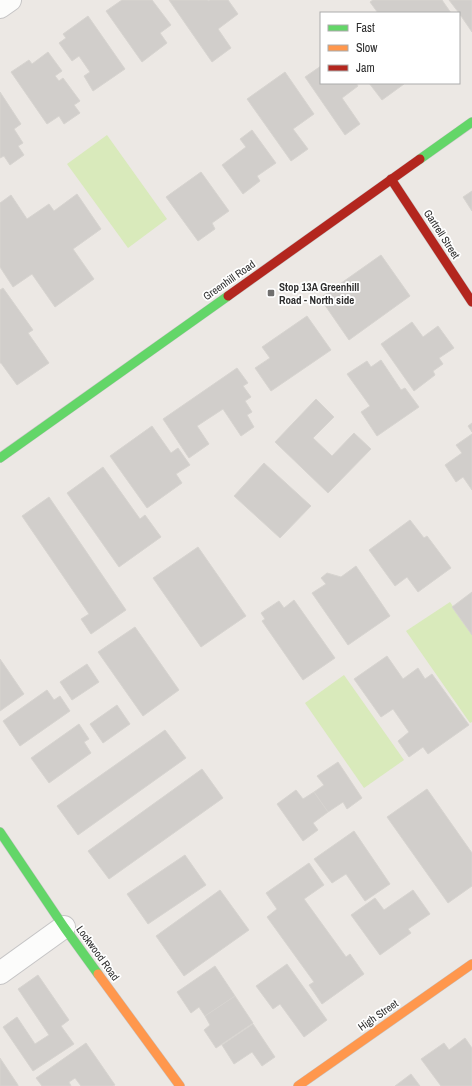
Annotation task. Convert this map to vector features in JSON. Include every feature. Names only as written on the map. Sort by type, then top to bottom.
[{"type":"street","points":[[0,7],[10,0]]},
{"type":"street","name":"Greenhill Road","points":[[0,458],[472,122]]},
{"type":"street","name":"Gartrell Street","points":[[392,179],[472,302]]},
{"type":"street","name":"Lockwood Road","points":[[0,832],[64,927],[180,1086]]},
{"type":"street","points":[[0,973],[64,927]]},
{"type":"street","name":"High Street","points":[[298,1086],[472,964]]},
{"type":"green space","points":[[107,135],[167,219],[128,248],[67,164]]},
{"type":"green space","points":[[450,602],[472,634],[472,722],[470,723],[406,631]]},
{"type":"green space","points":[[344,675],[404,760],[364,788],[305,703]]},
{"type":"building","points":[[122,0],[152,0],[171,25],[160,33],[167,43],[142,62],[106,11]]},
{"type":"building","points":[[169,0],[228,0],[238,14],[218,29],[231,48],[212,62]]},
{"type":"building","points":[[373,0],[442,0],[450,12],[377,12],[370,2]]},
{"type":"building","points":[[449,0],[472,0],[472,32],[460,14],[460,12],[458,12]]},
{"type":"building","points":[[88,16],[125,69],[93,91],[84,76],[90,72],[79,56],[72,61],[59,43],[66,38],[63,34]]},
{"type":"building","points":[[48,52],[62,71],[55,76],[59,81],[63,78],[80,101],[74,105],[80,113],[64,124],[59,116],[47,124],[11,72],[29,60],[32,64]]},
{"type":"building","points":[[320,67],[320,84],[357,84],[358,86],[342,98],[360,124],[345,135],[305,77]]},
{"type":"building","points":[[285,72],[314,114],[293,129],[308,149],[291,161],[247,99]]},
{"type":"building","points":[[370,84],[404,84],[382,100]]},
{"type":"building","points":[[0,92],[21,124],[14,129],[23,143],[18,146],[24,155],[10,165],[4,156],[0,158]]},
{"type":"building","points":[[252,130],[276,163],[257,176],[260,181],[243,194],[222,165],[246,147],[240,139]]},
{"type":"building","points":[[201,172],[229,211],[212,223],[215,229],[198,241],[166,197]]},
{"type":"building","points":[[472,191],[472,211],[463,197]]},
{"type":"building","points":[[77,194],[101,229],[73,249],[94,279],[55,307],[32,274],[13,287],[0,267],[0,203],[11,195],[27,219],[49,204],[54,211]]},
{"type":"building","points":[[381,255],[410,296],[349,340],[320,298]]},
{"type":"building","points":[[3,288],[33,330],[28,333],[49,363],[17,385],[0,363],[0,290]]},
{"type":"building","points":[[307,316],[331,350],[271,391],[255,368],[270,358],[262,347]]},
{"type":"building","points":[[412,322],[423,337],[438,326],[454,348],[439,358],[443,364],[433,371],[435,375],[414,391],[381,344]]},
{"type":"building","points":[[381,360],[401,390],[405,388],[419,407],[377,436],[361,412],[370,406],[347,374],[367,361],[371,367]]},
{"type":"building","points":[[237,368],[248,383],[243,386],[251,397],[245,401],[252,412],[247,415],[254,427],[241,436],[223,409],[197,426],[209,444],[189,458],[163,419]]},
{"type":"building","points":[[316,399],[334,417],[313,438],[332,456],[354,433],[371,449],[328,493],[275,442]]},
{"type":"building","points":[[472,423],[472,432],[468,426]]},
{"type":"building","points":[[152,426],[171,453],[178,448],[190,465],[176,474],[182,483],[147,508],[110,456]]},
{"type":"building","points":[[472,434],[472,490],[463,477],[456,482],[445,465],[462,453],[456,445]]},
{"type":"building","points":[[264,463],[311,506],[280,538],[234,496]]},
{"type":"building","points":[[103,467],[140,519],[145,515],[161,537],[119,567],[67,493]]},
{"type":"building","points":[[49,497],[126,610],[91,634],[81,619],[89,614],[22,516]]},
{"type":"building","points":[[410,520],[424,538],[427,536],[451,568],[418,592],[407,577],[395,586],[369,550]]},
{"type":"building","points":[[198,547],[246,616],[201,647],[153,578]]},
{"type":"building","points":[[356,566],[390,616],[348,645],[312,593],[326,584],[321,578],[327,573],[341,577]]},
{"type":"building","points":[[472,592],[472,635],[452,607]]},
{"type":"building","points":[[294,600],[335,658],[303,680],[262,621],[265,619],[261,613],[279,601],[284,608]]},
{"type":"building","points":[[135,627],[179,690],[143,716],[98,652]]},
{"type":"building","points":[[387,656],[403,679],[418,668],[425,679],[432,674],[469,725],[428,754],[423,747],[409,757],[398,741],[409,732],[393,709],[381,717],[354,679]]},
{"type":"building","points":[[0,659],[24,694],[0,711]]},
{"type":"building","points":[[87,664],[99,682],[72,700],[60,682]]},
{"type":"building","points":[[47,690],[54,700],[60,696],[70,711],[20,746],[3,721]]},
{"type":"building","points":[[117,705],[130,724],[103,743],[90,724]]},
{"type":"building","points":[[79,724],[89,739],[84,742],[91,753],[49,783],[31,758]]},
{"type":"building","points":[[165,730],[186,758],[78,835],[57,806]]},
{"type":"building","points":[[338,762],[362,798],[347,809],[343,802],[328,812],[314,792],[324,785],[317,776]]},
{"type":"building","points":[[202,769],[223,798],[109,879],[88,851]]},
{"type":"building","points":[[427,789],[472,853],[472,886],[448,903],[387,817]]},
{"type":"building","points":[[296,790],[303,799],[314,792],[328,812],[313,823],[318,830],[303,841],[277,804]]},
{"type":"building","points":[[354,831],[390,884],[365,901],[346,874],[332,883],[314,859]]},
{"type":"building","points":[[185,855],[206,885],[148,924],[127,894]]},
{"type":"building","points":[[309,863],[324,885],[304,899],[346,957],[350,954],[364,974],[322,1004],[309,985],[314,982],[267,917],[277,909],[266,893]]},
{"type":"building","points":[[220,890],[249,930],[184,976],[156,936]]},
{"type":"building","points":[[413,890],[430,914],[408,929],[411,933],[380,955],[351,915],[375,898],[384,910]]},
{"type":"building","points":[[287,964],[327,1020],[304,1037],[280,1004],[273,1009],[256,986]]},
{"type":"building","points":[[215,966],[235,996],[205,1016],[199,1007],[191,1013],[177,992]]},
{"type":"building","points":[[38,975],[69,1020],[61,1026],[74,1044],[33,1071],[3,1027],[17,1017],[35,1044],[49,1035],[18,989]]},
{"type":"building","points":[[235,996],[253,1023],[216,1048],[204,1030],[210,1025],[205,1016]]},
{"type":"building","points":[[253,1024],[275,1057],[262,1066],[252,1052],[234,1064],[222,1045]]},
{"type":"building","points":[[465,1038],[472,1048],[472,1086],[441,1086],[421,1059],[444,1043],[449,1050]]},
{"type":"building","points":[[86,1043],[115,1085],[81,1086],[75,1078],[69,1082],[71,1086],[42,1086],[36,1078]]},
{"type":"building","points":[[0,1058],[18,1085],[18,1086],[0,1086]]},
{"type":"building","points":[[411,1074],[420,1086],[395,1086]]},
{"type":"traffic: fast","points":[[420,159],[472,122]]},
{"type":"traffic: fast","points":[[0,458],[228,296]]},
{"type":"traffic: fast","points":[[0,832],[64,927],[98,974]]},
{"type":"traffic: slow","points":[[298,1086],[472,964]]},
{"type":"traffic: slow","points":[[98,974],[180,1086]]},
{"type":"traffic: jam","points":[[228,296],[420,159]]},
{"type":"traffic: jam","points":[[391,179],[472,302]]},
{"type":"place","name":"Stop 13A Greenhill Road - North side","points":[[271,293]]}]
